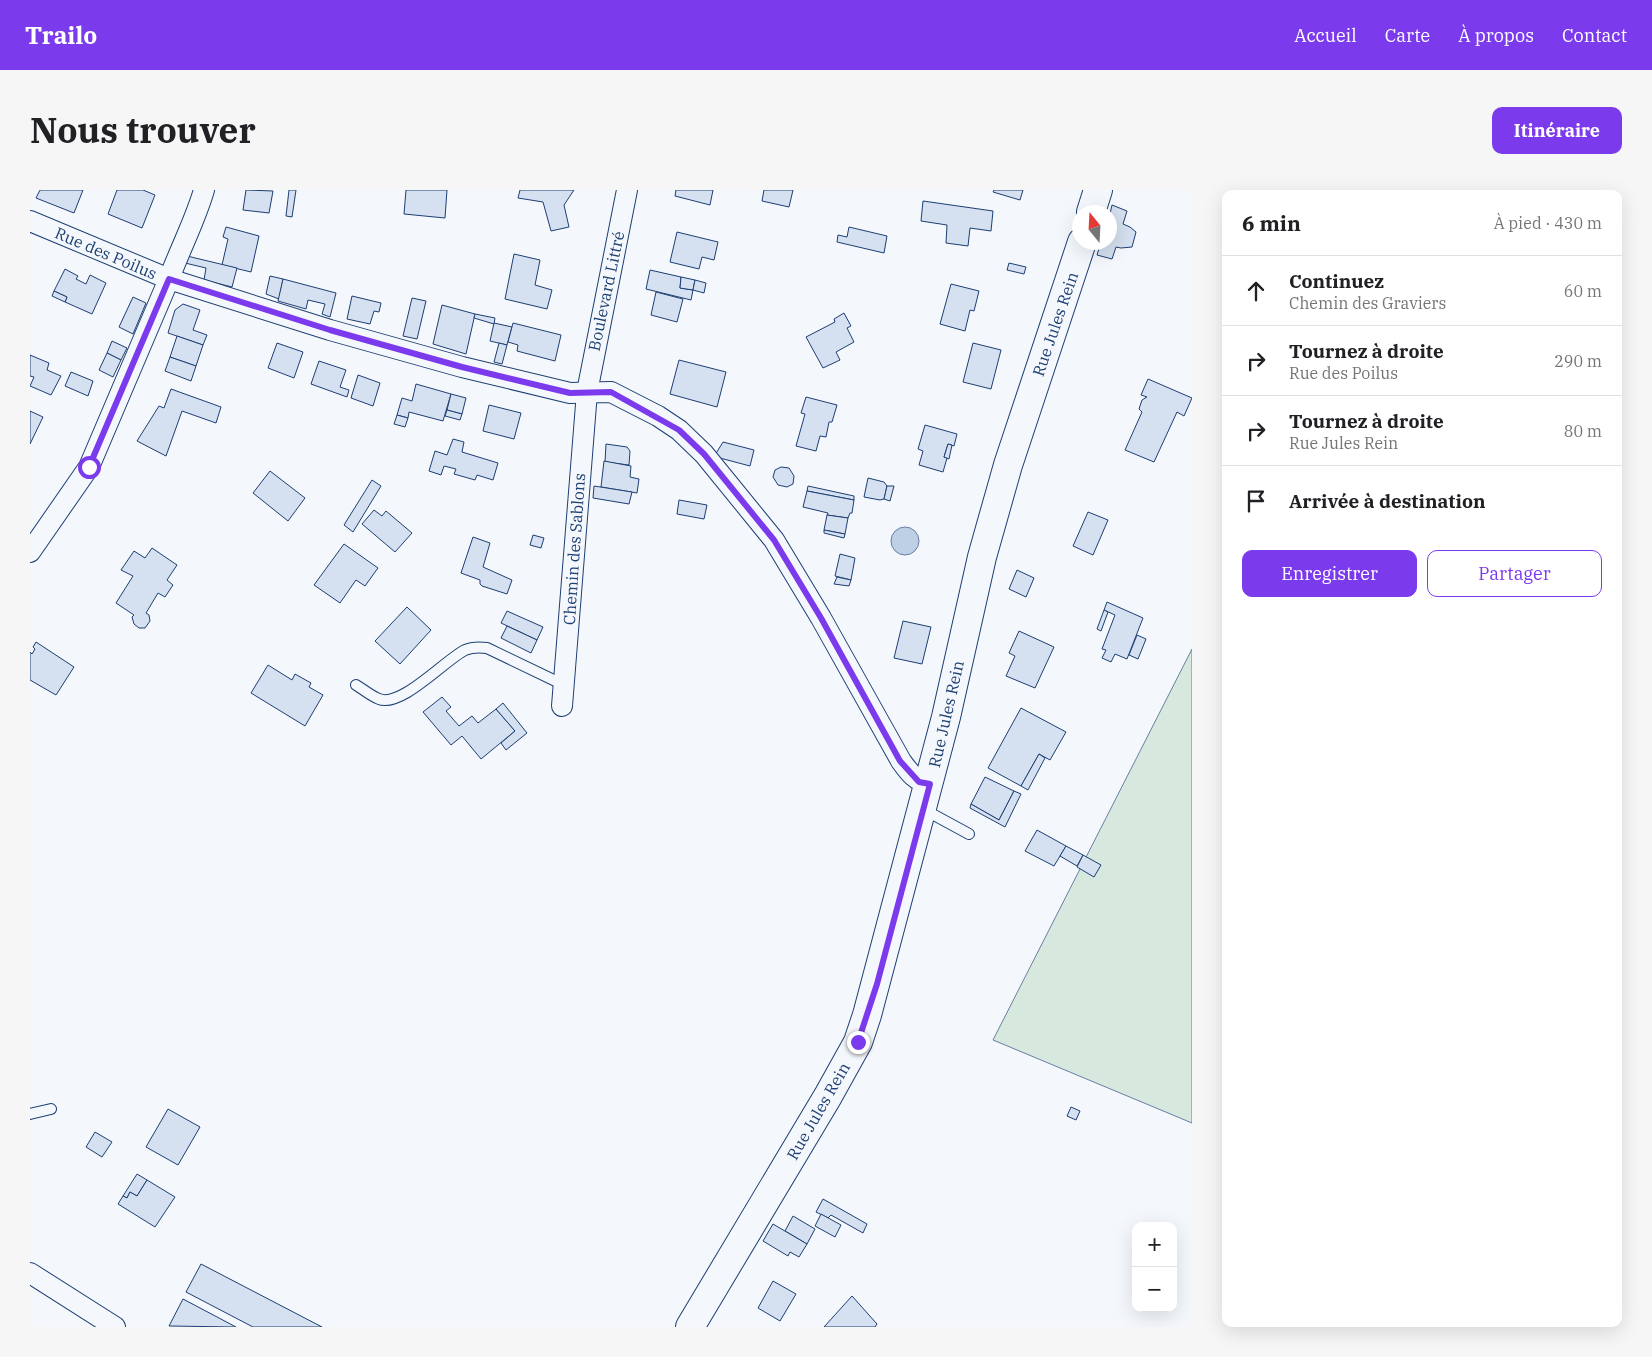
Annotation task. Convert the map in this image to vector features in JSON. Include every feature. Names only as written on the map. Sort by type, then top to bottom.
[{"type":"main road","points":[[1093,205],[1098,190]]},
{"type":"main road","name":"Rue Jules Rein","points":[[690,1327],[828,1096],[858,1042],[877,984],[926,796],[982,557],[1008,466],[1079,250]]},
{"type":"street","points":[[30,552],[89,467],[179,252],[197,214],[204,190]]},
{"type":"street","name":"Boulevard Littré","points":[[587,392],[627,190]]},
{"type":"street","name":"Rue des Poilus","points":[[30,221],[169,279],[330,330],[462,367],[570,393],[611,392],[679,430],[704,454],[774,540],[821,618],[900,761],[919,782],[926,796]]},
{"type":"street","name":"Chemin des Sablons","points":[[562,706],[587,392]]},
{"type":"street","points":[[30,1273],[114,1327]]},
{"type":"lane","points":[[356,684],[380,700],[389,700],[407,693],[465,650],[476,647],[488,648],[564,686]]},
{"type":"lane","points":[[926,796],[969,834]]},
{"type":"lane","points":[[30,1114],[51,1109]]},
{"type":"shaded area","points":[[1192,649],[1192,1123],[993,1040]]},
{"type":"water","points":[[905,527],[915,531],[919,541],[915,551],[905,555],[895,551],[891,541],[895,531]]},
{"type":"building","points":[[40,190],[83,190],[74,213],[36,198]]},
{"type":"building","points":[[117,190],[143,190],[155,195],[142,228],[108,214]]},
{"type":"building","points":[[246,190],[273,191],[269,213],[243,210]]},
{"type":"building","points":[[289,190],[296,190],[292,217],[286,216]]},
{"type":"building","points":[[406,190],[447,190],[445,218],[404,214]]},
{"type":"building","points":[[520,190],[574,190],[564,205],[569,227],[551,231],[543,202],[518,198]]},
{"type":"building","points":[[676,190],[713,190],[710,205],[675,196]]},
{"type":"building","points":[[764,190],[793,190],[789,207],[762,201]]},
{"type":"building","points":[[994,190],[1023,190],[1020,200],[993,192]]},
{"type":"building","points":[[923,201],[993,211],[991,231],[970,228],[968,246],[946,243],[947,225],[921,221]]},
{"type":"building","points":[[1117,207],[1127,211],[1123,224],[1136,232],[1132,247],[1117,247]]},
{"type":"building","points":[[226,227],[259,236],[251,272],[222,265],[228,239],[223,237]]},
{"type":"building","points":[[849,227],[887,236],[884,253],[837,242],[838,235],[847,237]]},
{"type":"building","points":[[677,232],[718,242],[714,260],[702,257],[699,269],[670,262]]},
{"type":"building","points":[[1099,250],[1115,250],[1112,259],[1097,255]]},
{"type":"building","points":[[514,254],[540,260],[535,285],[552,290],[547,309],[505,299]]},
{"type":"building","points":[[187,256],[237,268],[232,287],[204,280],[206,268],[185,263]]},
{"type":"building","points":[[1009,263],[1026,267],[1024,274],[1007,270]]},
{"type":"building","points":[[65,269],[78,276],[76,279],[86,284],[90,275],[106,283],[92,314],[65,302],[67,297],[54,291]]},
{"type":"building","points":[[650,270],[681,277],[680,288],[693,290],[691,300],[646,289]]},
{"type":"building","points":[[270,276],[283,279],[279,299],[266,294]]},
{"type":"building","points":[[681,277],[695,280],[693,290],[680,288]]},
{"type":"building","points":[[283,279],[336,293],[330,317],[322,314],[325,304],[308,300],[306,309],[278,301]]},
{"type":"building","points":[[695,280],[706,283],[704,293],[693,290]]},
{"type":"building","points":[[951,284],[979,291],[974,311],[970,310],[965,331],[940,324]]},
{"type":"building","points":[[54,291],[67,297],[65,302],[52,296]]},
{"type":"building","points":[[656,292],[683,299],[677,322],[651,315]]},
{"type":"building","points":[[352,296],[381,303],[379,312],[374,311],[370,324],[347,319]]},
{"type":"building","points":[[133,297],[146,303],[133,334],[119,327]]},
{"type":"building","points":[[412,298],[426,301],[417,339],[403,336]]},
{"type":"building","points":[[183,304],[200,310],[193,330],[207,335],[203,345],[168,333],[175,310]]},
{"type":"building","points":[[442,305],[475,314],[466,354],[433,344]]},
{"type":"building","points":[[844,313],[851,326],[847,328],[854,342],[836,352],[840,360],[823,368],[806,337],[835,322],[834,319]]},
{"type":"building","points":[[475,314],[495,318],[494,324],[474,318]]},
{"type":"building","points":[[494,323],[512,327],[507,345],[490,341]]},
{"type":"building","points":[[513,323],[561,335],[555,361],[517,351],[518,345],[508,342]]},
{"type":"building","points":[[177,336],[203,345],[196,366],[170,357]]},
{"type":"building","points":[[112,341],[127,348],[121,360],[107,353]]},
{"type":"building","points":[[277,343],[303,352],[294,378],[268,368]]},
{"type":"building","points":[[499,343],[507,345],[502,364],[494,362]]},
{"type":"building","points":[[973,343],[1001,350],[991,389],[963,382]]},
{"type":"building","points":[[107,353],[121,360],[113,377],[99,370]]},
{"type":"building","points":[[30,355],[49,363],[47,370],[61,376],[51,395],[30,386],[34,377],[30,376]]},
{"type":"building","points":[[170,357],[196,366],[191,381],[165,371]]},
{"type":"building","points":[[679,360],[726,372],[717,407],[670,394]]},
{"type":"building","points":[[319,361],[346,370],[340,387],[349,390],[347,397],[311,384]]},
{"type":"building","points":[[71,372],[93,381],[88,396],[65,386]]},
{"type":"building","points":[[358,375],[380,383],[373,406],[351,398]]},
{"type":"building","points":[[1148,379],[1192,398],[1184,416],[1177,412],[1154,462],[1125,450],[1142,412],[1139,409],[1142,400],[1147,397],[1141,395]]},
{"type":"building","points":[[416,384],[451,394],[443,421],[409,412],[408,418],[397,415],[402,398],[412,401]]},
{"type":"building","points":[[171,389],[221,407],[216,423],[182,411],[166,456],[137,441],[159,406],[164,408]]},
{"type":"building","points":[[451,394],[466,398],[462,414],[447,410]]},
{"type":"building","points":[[806,397],[837,405],[832,422],[829,422],[826,437],[820,436],[816,451],[796,446],[805,414],[801,413]]},
{"type":"building","points":[[489,405],[521,413],[514,439],[483,431]]},
{"type":"building","points":[[447,410],[462,414],[460,420],[445,416]]},
{"type":"building","points":[[30,411],[43,417],[30,444]]},
{"type":"building","points":[[397,415],[408,418],[405,427],[394,424]]},
{"type":"building","points":[[925,425],[957,434],[954,446],[948,444],[944,457],[947,458],[943,472],[919,465],[923,451],[918,449]]},
{"type":"building","points":[[453,439],[464,442],[462,452],[498,463],[493,480],[477,475],[475,480],[454,474],[456,469],[444,466],[441,475],[429,471],[435,451],[447,455]]},
{"type":"building","points":[[723,442],[754,450],[750,466],[716,457],[715,455]]},
{"type":"building","points":[[606,444],[627,447],[630,451],[629,465],[605,462]]},
{"type":"building","points":[[948,444],[952,445],[949,459],[944,457]]},
{"type":"building","points":[[604,461],[631,466],[630,477],[639,479],[637,493],[601,487]]},
{"type":"building","points":[[781,467],[789,468],[794,476],[793,484],[787,487],[778,485],[773,477],[775,470]]},
{"type":"building","points":[[270,471],[305,498],[288,521],[253,493]]},
{"type":"building","points":[[868,478],[884,482],[887,486],[884,499],[864,497]]},
{"type":"building","points":[[372,480],[381,486],[353,532],[344,525]]},
{"type":"building","points":[[594,486],[632,492],[629,504],[593,498]]},
{"type":"building","points":[[808,486],[854,496],[854,500],[807,491]]},
{"type":"building","points":[[887,486],[894,486],[890,501],[884,499]]},
{"type":"building","points":[[807,491],[854,500],[852,513],[850,513],[848,518],[827,515],[828,513],[803,507]]},
{"type":"building","points":[[679,500],[707,505],[704,519],[677,514]]},
{"type":"building","points":[[374,510],[382,516],[386,511],[412,533],[395,552],[362,524]]},
{"type":"building","points":[[1088,512],[1108,520],[1093,555],[1073,546]]},
{"type":"building","points":[[827,515],[848,518],[845,534],[824,530]]},
{"type":"building","points":[[824,530],[845,534],[844,538],[824,533]]},
{"type":"building","points":[[533,535],[544,538],[541,548],[530,545]]},
{"type":"building","points":[[473,537],[490,543],[483,567],[512,580],[507,594],[482,586],[480,580],[461,573]]},
{"type":"building","points":[[344,544],[378,568],[365,586],[356,580],[340,603],[314,585]]},
{"type":"building","points":[[152,548],[177,565],[167,580],[173,585],[165,597],[158,593],[146,613],[149,615],[150,621],[145,628],[139,628],[134,624],[132,617],[134,615],[116,603],[133,576],[121,570],[134,551],[145,558]]},
{"type":"building","points":[[840,554],[855,558],[851,580],[835,576]]},
{"type":"building","points":[[1017,570],[1034,578],[1026,597],[1009,589]]},
{"type":"building","points":[[837,577],[851,580],[849,586],[834,584]]},
{"type":"building","points":[[1107,602],[1143,618],[1127,659],[1115,654],[1111,662],[1102,658],[1106,650],[1102,649],[1115,615],[1104,610]]},
{"type":"building","points":[[407,607],[431,630],[400,664],[375,641]]},
{"type":"building","points":[[1104,610],[1108,612],[1101,631],[1097,629]]},
{"type":"building","points":[[507,611],[543,627],[537,640],[501,623]]},
{"type":"building","points":[[903,621],[931,627],[922,664],[894,658]]},
{"type":"building","points":[[507,626],[537,640],[531,653],[501,638]]},
{"type":"building","points":[[1019,631],[1054,647],[1035,688],[1006,676],[1015,656],[1009,653]]},
{"type":"building","points":[[1137,635],[1146,639],[1138,659],[1129,655]]},
{"type":"building","points":[[36,642],[74,667],[56,695],[30,680],[30,652],[32,654]]},
{"type":"building","points":[[268,665],[292,680],[295,674],[311,683],[309,687],[323,695],[305,726],[251,693]]},
{"type":"building","points":[[442,697],[451,707],[446,711],[459,726],[472,716],[478,723],[496,709],[515,731],[481,759],[462,736],[451,745],[423,712]]},
{"type":"building","points":[[503,703],[527,733],[506,750],[501,743],[515,731],[496,709]]},
{"type":"building","points":[[1021,708],[1066,732],[1050,760],[1039,754],[1021,786],[988,768]]},
{"type":"building","points":[[1039,754],[1045,758],[1028,790],[1021,786]]},
{"type":"building","points":[[985,777],[1014,791],[999,820],[971,804]]},
{"type":"building","points":[[1014,791],[1021,794],[1005,827],[970,808],[971,804],[999,820]]},
{"type":"building","points":[[1037,830],[1066,846],[1054,866],[1025,851]]},
{"type":"building","points":[[1066,846],[1083,855],[1077,866],[1060,856]]},
{"type":"building","points":[[1083,855],[1101,865],[1094,877],[1077,867]]},
{"type":"building","points":[[1071,1107],[1080,1111],[1076,1120],[1067,1116]]},
{"type":"building","points":[[168,1109],[200,1127],[178,1165],[146,1147]]},
{"type":"building","points":[[95,1132],[112,1142],[102,1157],[86,1147]]},
{"type":"building","points":[[137,1174],[147,1180],[137,1196],[130,1192],[127,1198],[123,1196]]},
{"type":"building","points":[[147,1180],[175,1197],[155,1227],[118,1204],[123,1196],[127,1198],[130,1192],[137,1196]]},
{"type":"building","points":[[823,1199],[867,1224],[863,1233],[831,1215],[828,1218],[816,1212]]},
{"type":"building","points":[[821,1214],[841,1225],[835,1237],[815,1226]]},
{"type":"building","points":[[793,1216],[815,1229],[807,1244],[785,1231]]},
{"type":"building","points":[[773,1224],[807,1244],[799,1257],[790,1252],[788,1256],[763,1241]]},
{"type":"building","points":[[201,1264],[322,1327],[253,1327],[186,1292]]},
{"type":"building","points":[[773,1281],[796,1294],[780,1321],[758,1308]]},
{"type":"building","points":[[852,1296],[877,1324],[875,1327],[824,1327]]},
{"type":"building","points":[[183,1299],[236,1327],[169,1326]]},
{"type":"route","points":[[89,467],[169,279],[330,330],[462,367],[570,393],[611,392],[658,416],[679,430],[704,454],[774,540],[821,618],[900,761],[919,782],[930,784],[922,808],[877,984],[858,1042]]}]
